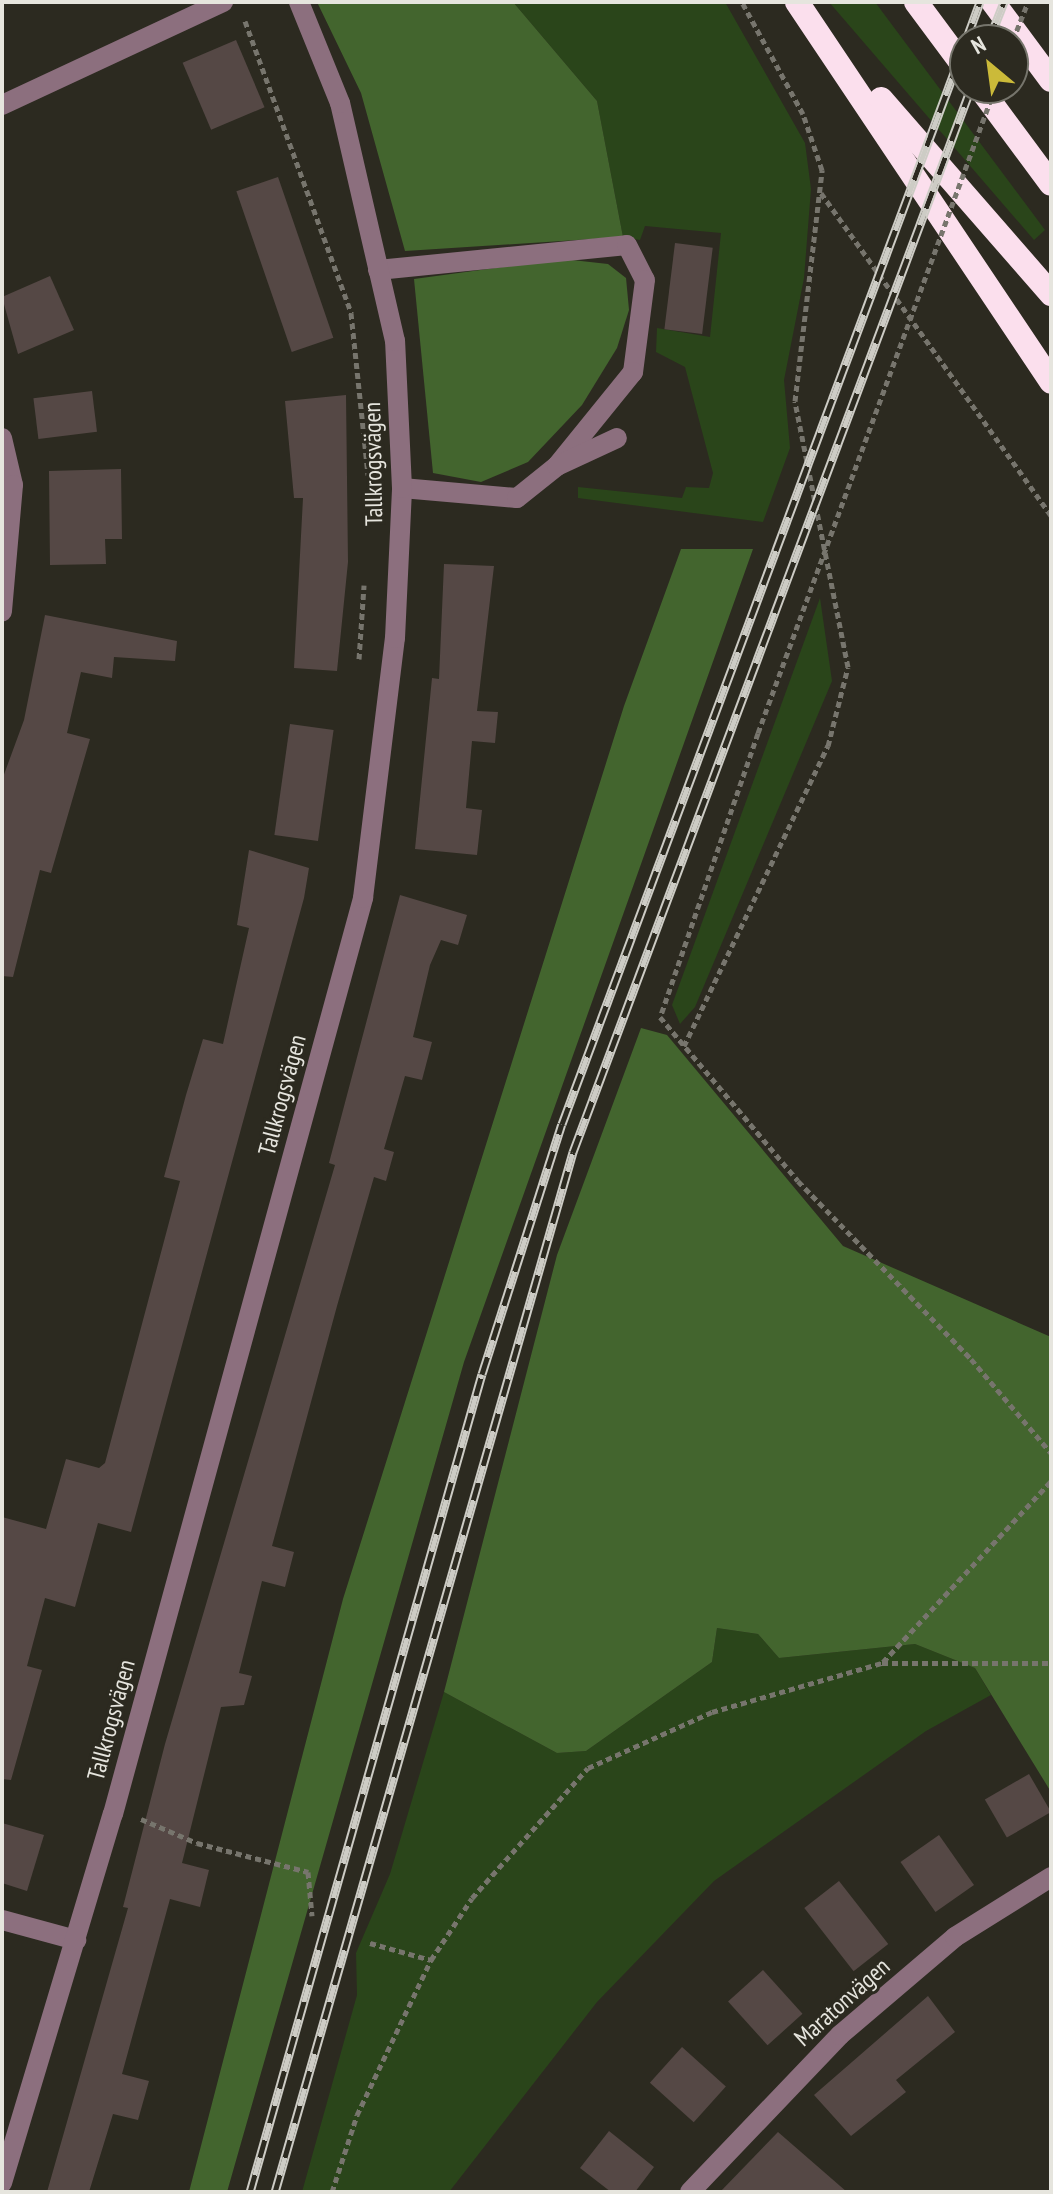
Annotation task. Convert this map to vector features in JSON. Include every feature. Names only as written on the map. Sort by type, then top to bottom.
[{"type":"highway","points":[[916,2],[949,46]]},
{"type":"highway","points":[[993,2],[1051,80]]},
{"type":"highway","points":[[800,6],[1051,294]]},
{"type":"highway","points":[[800,6],[1051,382]]},
{"type":"highway","points":[[992,104],[1051,184]]},
{"type":"street","points":[[2,105],[223,2]]},
{"type":"street","name":"Tallkrogsvägen","points":[[2,2183],[113,1814],[363,898],[395,638],[402,488],[395,341],[340,103],[299,2]]},
{"type":"street","points":[[378,270],[627,245],[645,280],[633,372],[557,466],[517,498],[402,488]]},
{"type":"street","points":[[2,438],[13,485],[2,612]]},
{"type":"street","points":[[557,466],[617,438]]},
{"type":"street","name":"Maratonvägen","points":[[690,2192],[840,2035],[955,1937],[1051,1877]]},
{"type":"street","points":[[2,1920],[76,1940]]},
{"type":"path","points":[[684,1046],[828,746],[848,667],[795,401],[822,170],[803,114],[742,2]]},
{"type":"path","points":[[1019,24],[1028,2]]},
{"type":"path","points":[[242,16],[351,313],[369,483]]},
{"type":"path","points":[[989,104],[758,733],[660,1017],[798,1181],[971,1359],[1051,1453]]},
{"type":"path","points":[[821,193],[1051,516]]},
{"type":"path","points":[[359,671],[365,577]]},
{"type":"path","points":[[882,1663],[1051,1481]]},
{"type":"path","points":[[332,2192],[357,2115],[431,1960],[472,1898],[588,1768],[712,1712],[882,1663],[1051,1663]]},
{"type":"path","points":[[113,1814],[308,1872],[312,1916]]},
{"type":"path","points":[[370,1943],[431,1960]]},
{"type":"green space","points":[[317,2],[513,2],[597,101],[623,237],[405,251],[361,93]]},
{"type":"green space","points":[[513,2],[725,2],[805,143],[811,189],[804,278],[784,380],[790,448],[763,522],[578,498],[578,487],[682,498],[686,487],[709,488],[713,473],[685,367],[656,352],[657,328],[710,337],[721,233],[645,226],[640,240],[623,237],[597,101]]},
{"type":"green space","points":[[829,2],[875,2],[1045,230],[1034,240]]},
{"type":"green space","points":[[563,259],[608,264],[626,278],[629,310],[617,348],[582,405],[528,462],[481,482],[433,473],[414,279]]},
{"type":"green space","points":[[681,549],[753,549],[464,1362],[227,2192],[189,2192],[343,1599],[624,706]]},
{"type":"green space","points":[[820,598],[832,681],[695,1007],[680,1024],[672,1005]]},
{"type":"green space","points":[[641,1028],[667,1035],[843,1246],[1051,1337],[1051,1792],[975,1668],[915,1644],[779,1658],[758,1634],[717,1628],[712,1662],[586,1751],[557,1753],[444,1692],[557,1255]]},
{"type":"green space","points":[[717,1628],[758,1634],[779,1658],[915,1644],[975,1668],[991,1695],[926,1731],[714,1881],[597,2002],[449,2192],[302,2192],[357,1995],[356,1953],[390,1874],[444,1692],[557,1753],[586,1751],[712,1662]]},
{"type":"building","points":[[236,40],[265,107],[211,130],[183,63]]},
{"type":"building","points":[[278,177],[333,338],[292,352],[236,191]]},
{"type":"building","points":[[675,243],[713,248],[702,334],[664,329]]},
{"type":"building","points":[[50,276],[74,330],[18,354],[2,297]]},
{"type":"building","points":[[92,391],[97,432],[38,439],[33,398]]},
{"type":"building","points":[[346,395],[348,562],[337,671],[294,668],[303,498],[294,498],[285,401]]},
{"type":"building","points":[[121,469],[122,539],[105,539],[106,564],[50,565],[49,471]]},
{"type":"building","points":[[444,564],[494,566],[477,711],[498,712],[495,743],[472,741],[466,808],[482,810],[477,855],[415,849],[432,678],[439,679]]},
{"type":"building","points":[[45,615],[177,641],[175,661],[114,657],[112,678],[81,672],[67,733],[90,739],[51,873],[40,870],[13,977],[2,976],[2,780],[24,720]]},
{"type":"building","points":[[290,724],[334,730],[318,841],[274,835]]},
{"type":"building","points":[[249,850],[309,868],[304,898],[131,1532],[98,1523],[75,1607],[45,1598],[27,1666],[42,1670],[11,1780],[2,1779],[2,1517],[46,1529],[66,1459],[99,1468],[105,1463],[180,1181],[164,1177],[186,1095],[203,1039],[223,1044],[249,928],[237,925]]},
{"type":"building","points":[[400,895],[467,915],[458,945],[441,940],[430,965],[413,1037],[432,1042],[422,1080],[405,1076],[384,1149],[394,1152],[386,1181],[374,1177],[272,1546],[294,1552],[285,1587],[262,1581],[239,1673],[252,1676],[244,1705],[221,1707],[182,1863],[209,1870],[200,1907],[170,1899],[122,2074],[149,2081],[138,2120],[113,2114],[89,2192],[47,2192],[128,1908],[123,1907],[165,1744],[335,1165],[329,1163]]},
{"type":"building","points":[[1029,1774],[1051,1812],[1007,1838],[985,1800]]},
{"type":"building","points":[[2,1823],[44,1835],[27,1891],[2,1883]]},
{"type":"building","points":[[939,1835],[974,1885],[935,1912],[900,1862]]},
{"type":"building","points":[[839,1881],[888,1944],[854,1971],[804,1908]]},
{"type":"building","points":[[763,1970],[802,2014],[768,2045],[728,2001]]},
{"type":"building","points":[[928,1996],[955,2032],[896,2080],[906,2092],[851,2136],[814,2095]]},
{"type":"building","points":[[682,2047],[726,2086],[694,2122],[650,2083]]},
{"type":"building","points":[[609,2131],[654,2167],[635,2192],[611,2192],[580,2168]]},
{"type":"building","points":[[778,2132],[847,2192],[720,2192]]},
{"type":"railway","points":[[972,24],[980,2]]},
{"type":"railway","points":[[995,24],[1004,2]]},
{"type":"railway","points":[[250,2192],[482,1374],[562,1124],[949,86]]},
{"type":"railway","points":[[275,2192],[573,1152],[965,104]]}]
